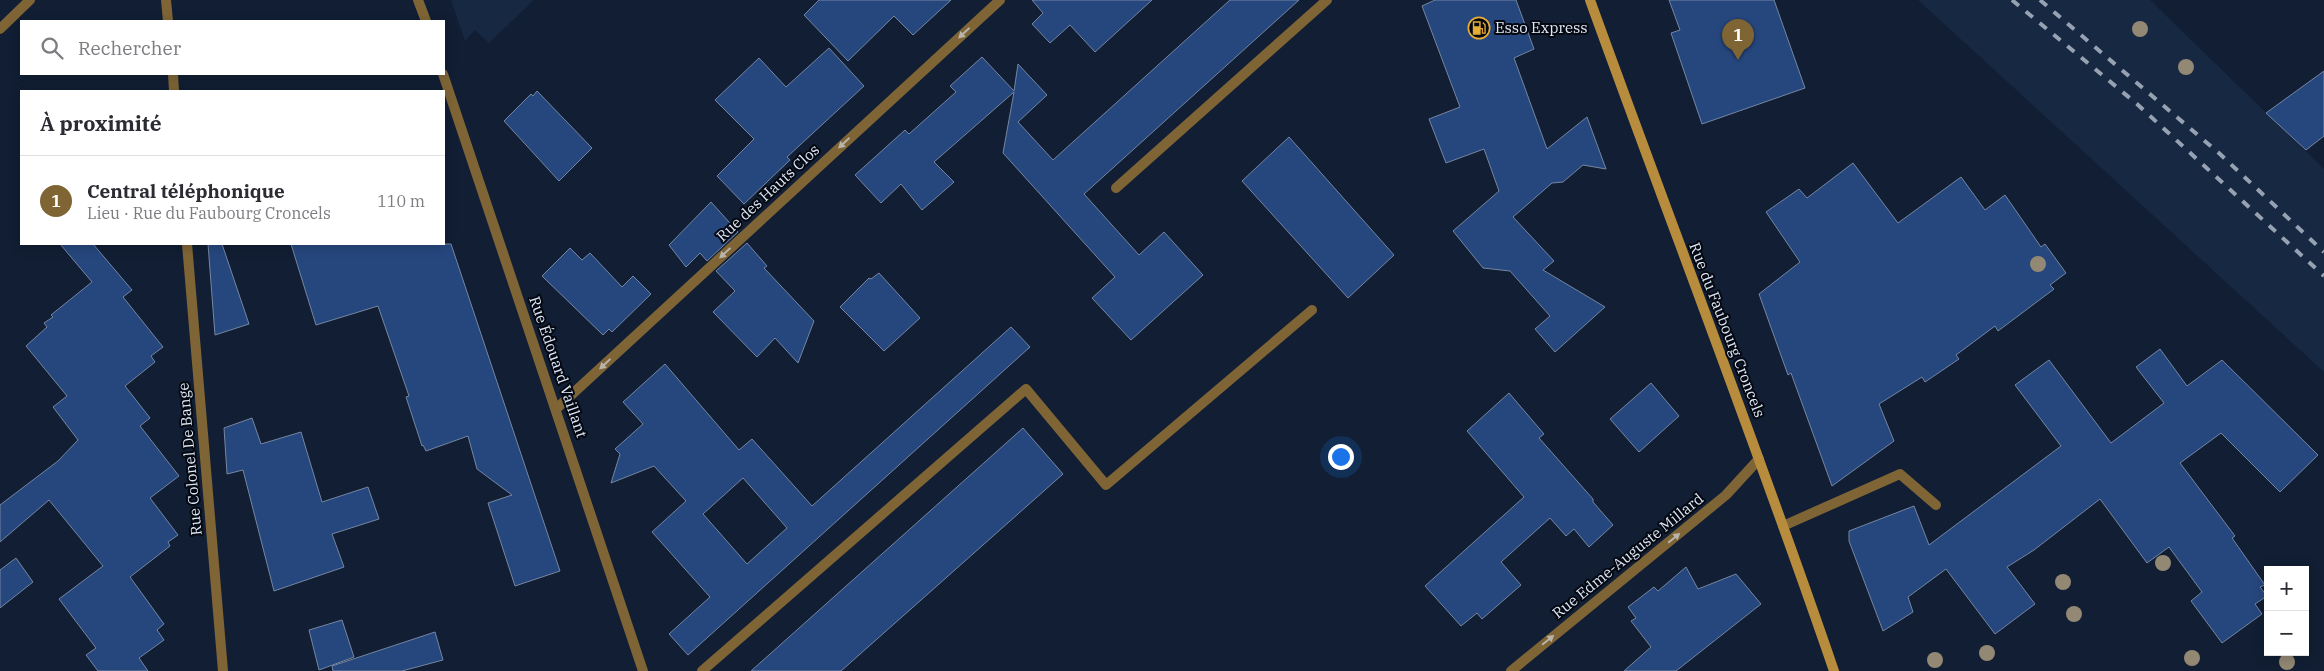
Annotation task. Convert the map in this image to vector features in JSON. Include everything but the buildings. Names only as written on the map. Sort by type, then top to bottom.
[{"type":"main road","name":"Rue du Faubourg Croncels","points":[[1590,0],[1759,460],[1834,671]]},
{"type":"street","points":[[0,29],[30,0]]},
{"type":"street","points":[[166,0],[168,20]]},
{"type":"street","points":[[418,0],[426,20]]},
{"type":"street","name":"Rue des Hauts Clos","points":[[556,409],[1000,0]]},
{"type":"street","points":[[1116,188],[1327,0]]},
{"type":"street","points":[[173,75],[174,90]]},
{"type":"street","name":"Rue Édouard Vaillant","points":[[443,75],[556,409],[641,670]]},
{"type":"street","name":"Rue Colonel De Bange","points":[[187,245],[223,671]]},
{"type":"street","points":[[702,671],[1026,389],[1106,485],[1312,310]]},
{"type":"street","name":"Rue Edme-Auguste Millard","points":[[1510,671],[1726,495],[1759,460]]},
{"type":"street","points":[[1783,526],[1900,474],[1936,505]]},
{"type":"shaded area","points":[[451,0],[534,0],[489,43],[475,30],[465,41]]},
{"type":"shaded area","points":[[1918,0],[2150,0],[2324,169],[2324,372]]},
{"type":"railway","points":[[2012,0],[2137,104],[2324,276]]},
{"type":"railway","points":[[2040,0],[2220,154],[2324,252]]},
{"type":"place","name":"Esso Express","points":[[1479,28]]},
{"type":"place","name":"Central téléphonique","points":[[1738,60]]}]
